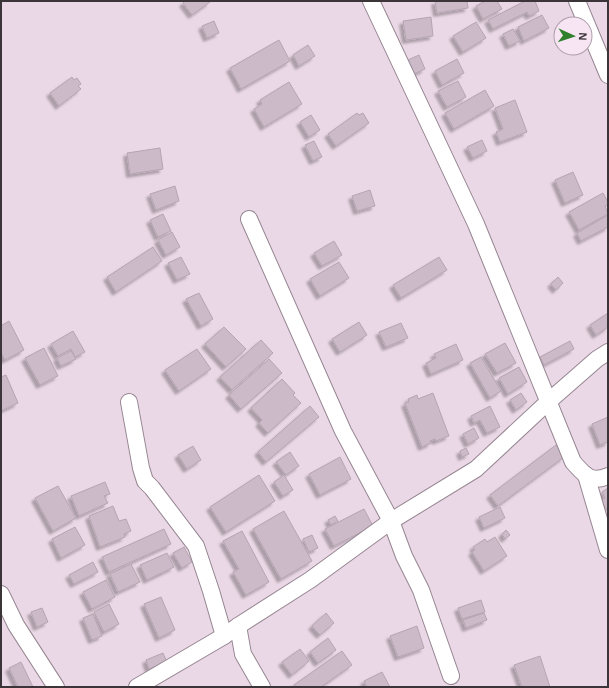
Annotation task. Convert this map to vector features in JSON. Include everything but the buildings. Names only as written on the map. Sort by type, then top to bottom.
[{"type":"street","points":[[371,1],[476,224],[573,462],[586,476],[593,480],[602,479],[608,476]]},
{"type":"street","points":[[577,1],[608,75]]},
{"type":"street","points":[[249,219],[344,431],[391,521],[404,556],[421,590],[451,676]]},
{"type":"street","points":[[137,687],[224,636],[310,580],[391,521],[476,469],[549,401],[597,359],[608,352]]},
{"type":"street","points":[[129,402],[141,468],[145,481],[196,546],[224,636]]},
{"type":"street","points":[[586,476],[608,550]]},
{"type":"street","points":[[1,594],[16,625],[56,687]]},
{"type":"street","points":[[238,626],[243,654],[262,687]]}]
